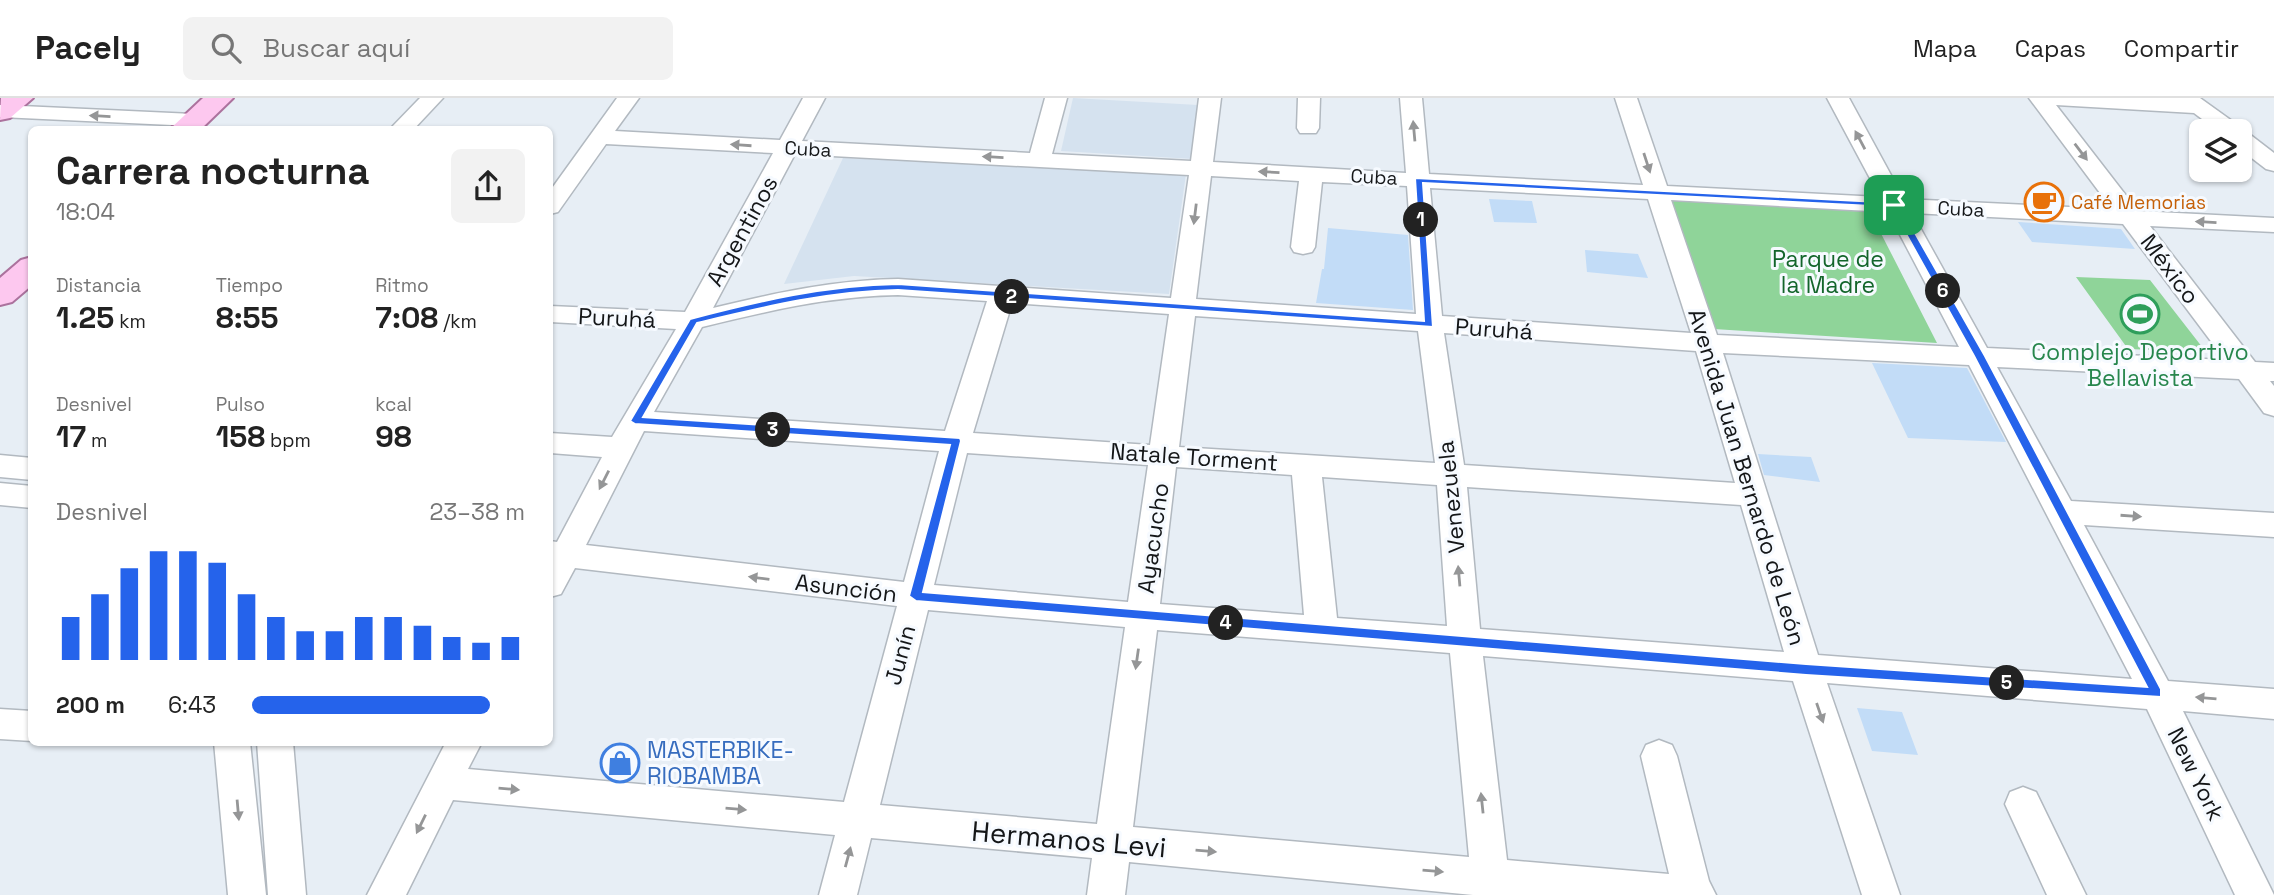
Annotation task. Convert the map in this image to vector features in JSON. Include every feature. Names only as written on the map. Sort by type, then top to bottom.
[{"type":"main road","points":[[0,111],[19,98]]},
{"type":"main road","points":[[188,125],[219,98]]},
{"type":"street","points":[[404,126],[432,98]]},
{"type":"street","points":[[553,203],[628,98]]},
{"type":"street","name":"Argentinos","points":[[553,572],[557,555],[693,321],[814,98]]},
{"type":"street","points":[[1040,159],[1056,98]]},
{"type":"street","name":"Ayacucho","points":[[1105,895],[1210,98]]},
{"type":"street","points":[[1308,128],[1309,98]]},
{"type":"street","name":"Venezuela","points":[[1411,98],[1430,325],[1451,474],[1465,642],[1492,886]]},
{"type":"street","name":"Avenida Juan Bernardo de León","points":[[1626,98],[1707,343],[1806,670],[1881,895]]},
{"type":"street","name":"New York","points":[[1838,98],[2063,512],[2157,693],[2255,895]]},
{"type":"street","name":"México","points":[[2040,98],[2274,406]]},
{"type":"street","points":[[2049,98],[2192,102],[2215,119]]},
{"type":"street","points":[[0,111],[188,125]]},
{"type":"street","name":"Cuba","points":[[600,137],[2274,225]]},
{"type":"street","points":[[2252,147],[2274,164]]},
{"type":"street","points":[[1303,247],[1311,174]]},
{"type":"street","name":"Puruhá","points":[[553,314],[693,321],[798,296],[854,288],[898,287],[1707,343],[2274,372]]},
{"type":"street","name":"Junín","points":[[838,895],[956,441],[1001,296]]},
{"type":"street","name":"Natale Torment","points":[[635,421],[1752,495]]},
{"type":"street","points":[[553,443],[621,448]]},
{"type":"street","points":[[1306,464],[1322,631]]},
{"type":"street","points":[[0,466],[28,469]]},
{"type":"street","points":[[0,494],[28,497]]},
{"type":"street","points":[[2063,512],[2274,525]]},
{"type":"street","name":"Asunción","points":[[557,555],[916,596],[1143,616],[1806,670],[2157,693],[2274,704]]},
{"type":"street","points":[[0,724],[28,726]]},
{"type":"street","points":[[232,746],[247,895]]},
{"type":"street","points":[[275,746],[287,895]]},
{"type":"street","points":[[386,895],[462,746]]},
{"type":"street","points":[[1659,756],[1695,895]]},
{"type":"street","name":"Hermanos Levi","points":[[441,783],[1112,842],[1492,886],[1695,895]]},
{"type":"street","points":[[2023,804],[2067,895]]},
{"type":"shaded area","points":[[1073,98],[1198,105],[1193,159],[1061,151]]},
{"type":"shaded area","points":[[843,158],[1186,174],[1169,294],[854,276],[784,284]]},
{"type":"green space","name":"Parque de la Madre","points":[[1670,199],[1869,210],[1937,343],[1714,329]]},
{"type":"green space","name":"Complejo Deportivo Bellavista","points":[[2076,277],[2150,280],[2206,352],[2128,349]]},
{"type":"building","points":[[1489,199],[1532,201],[1537,223],[1494,222]]},
{"type":"building","points":[[2018,222],[2121,229],[2135,249],[2032,242]]},
{"type":"building","points":[[1328,228],[1408,235],[1413,310],[1316,303],[1324,269]]},
{"type":"building","points":[[1585,250],[1638,254],[1648,278],[1587,272]]},
{"type":"building","points":[[1872,363],[1967,368],[2006,442],[1908,438]]},
{"type":"building","points":[[1758,454],[1811,457],[1820,482],[1764,475]]},
{"type":"building","points":[[1857,708],[1902,712],[1918,755],[1872,751]]},
{"type":"place","name":"Café Memorias","points":[[2044,202]]},
{"type":"place","name":"Complejo Deportivo Bellavista","points":[[2140,314]]},
{"type":"place","name":"MASTERBIKE- RIOBAMBA","points":[[620,763]]},
{"type":"route","points":[[1418,180],[1894,205],[1980,356],[2157,693],[1806,670],[916,596],[956,441],[635,421],[693,321],[798,296],[854,288],[898,287],[1430,325],[1418,180]]}]
